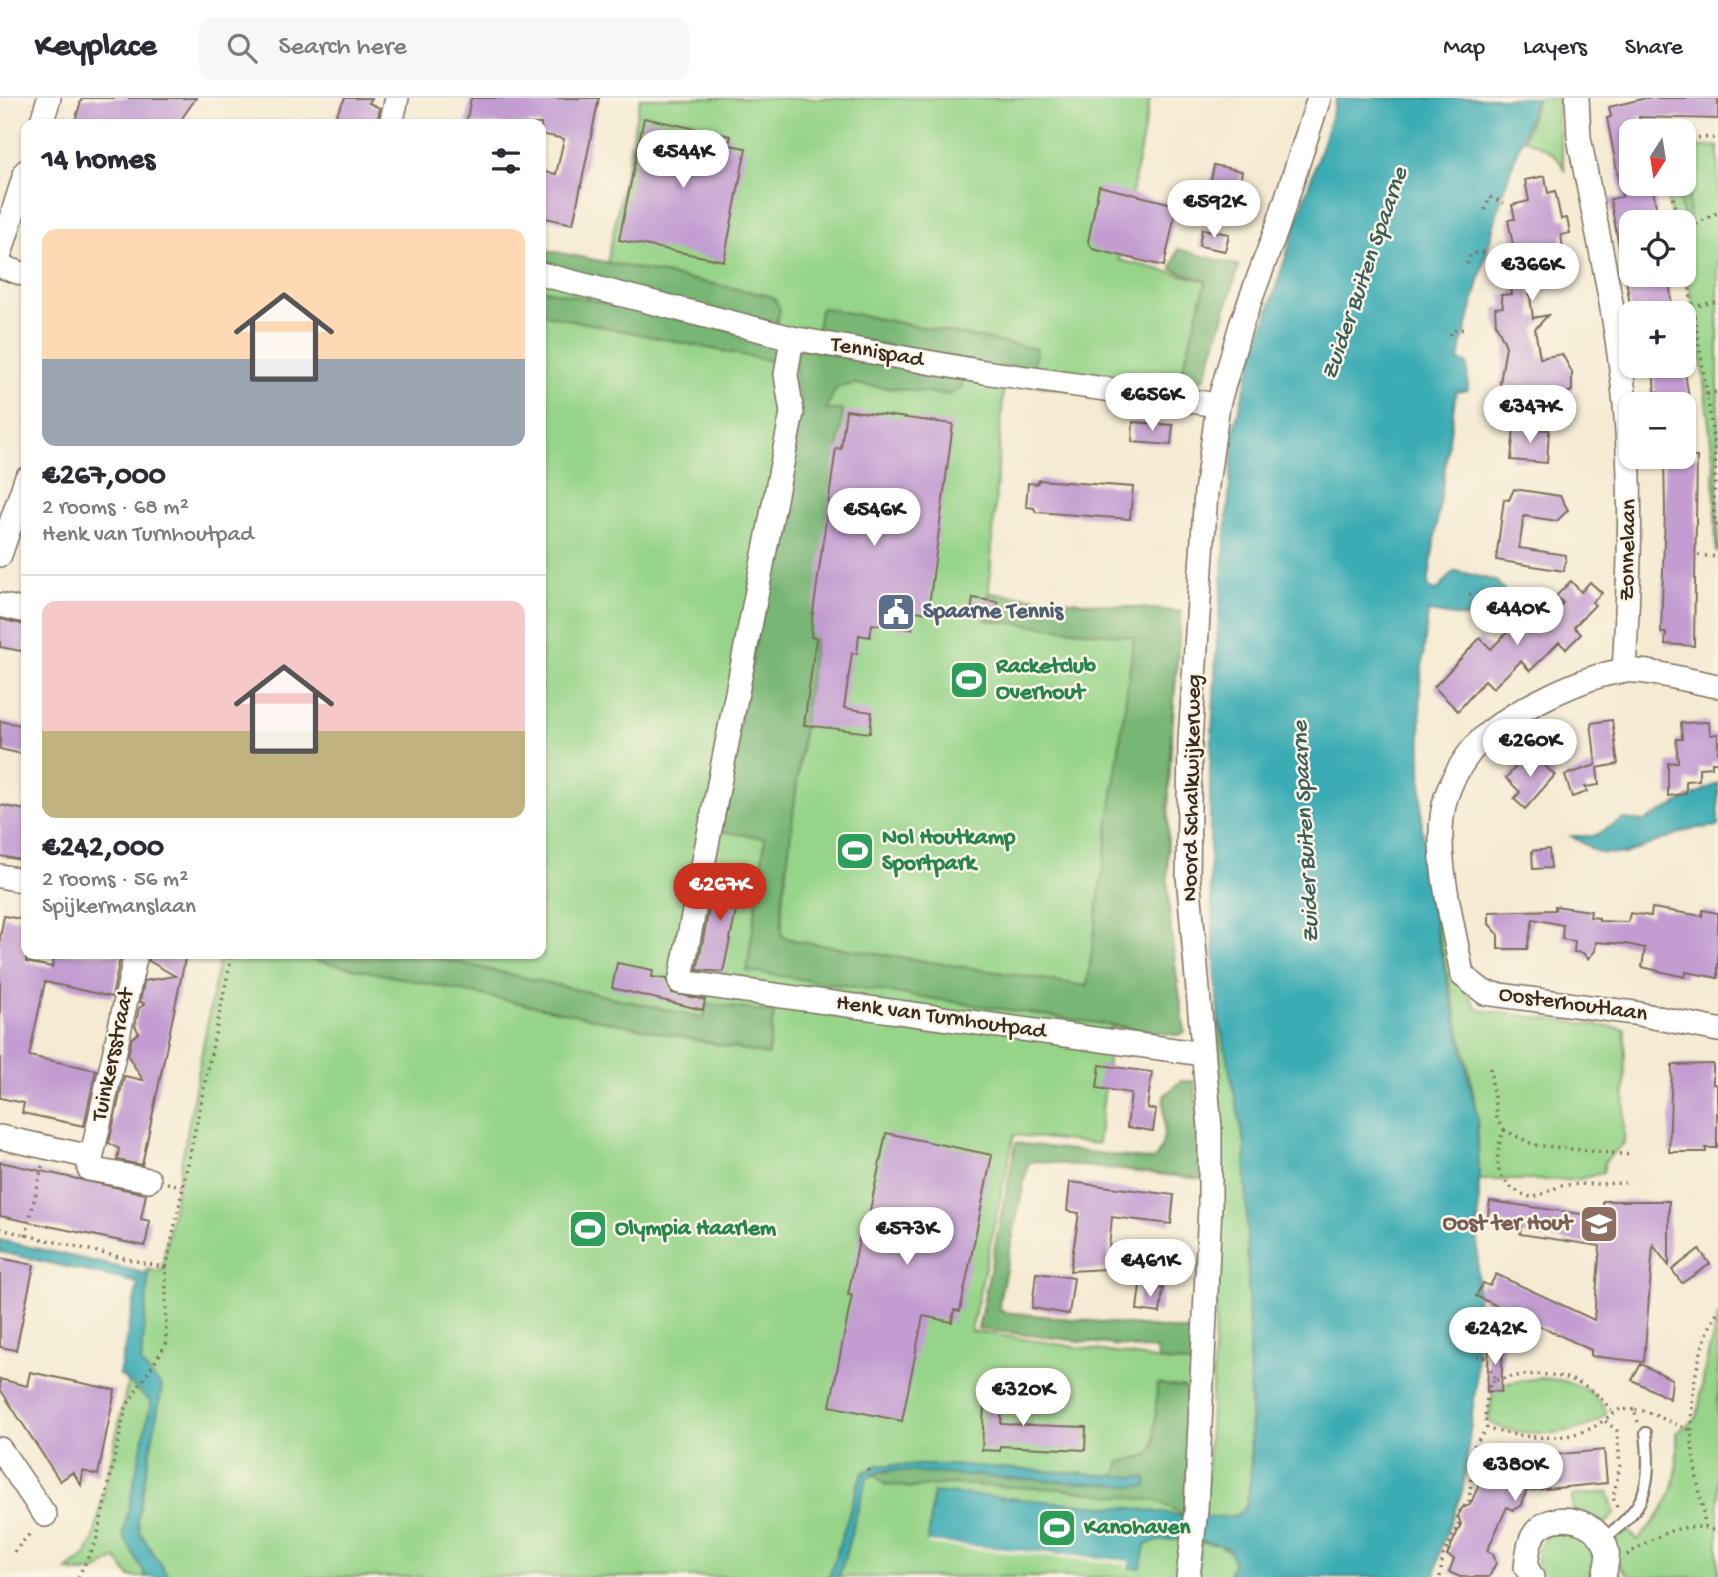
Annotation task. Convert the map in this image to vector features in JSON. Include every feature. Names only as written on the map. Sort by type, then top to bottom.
[{"type":"street","points":[[43,119],[49,98]]},
{"type":"street","points":[[392,119],[397,98]]},
{"type":"street","name":"Noord Schalkwijkerweg","points":[[1188,1577],[1196,1511],[1210,1206],[1210,1128],[1188,875],[1188,813],[1206,492],[1218,405],[1241,325],[1277,228],[1319,98]]},
{"type":"street","name":"Zonnelaan","points":[[1577,98],[1579,137],[1625,402],[1630,476],[1631,556],[1624,671]]},
{"type":"street","points":[[0,254],[21,187]]},
{"type":"street","points":[[0,266],[21,273]]},
{"type":"street","name":"Tennispad","points":[[546,275],[792,338],[985,372],[1218,405]]},
{"type":"street","name":"Henk van Turnhoutpad","points":[[792,338],[786,375],[792,413],[680,982],[1203,1054]]},
{"type":"street","points":[[0,555],[21,494]]},
{"type":"street","points":[[0,605],[21,610]]},
{"type":"street","points":[[1624,671],[1718,686]]},
{"type":"street","name":"Oosterhoutlaan","points":[[1624,671],[1578,684],[1518,714],[1485,736],[1465,759],[1453,780],[1444,806],[1443,858],[1462,975],[1485,993],[1634,1013],[1718,1030]]},
{"type":"street","points":[[0,876],[21,880]]},
{"type":"street","name":"Tuinkersstraat","points":[[92,1157],[135,959]]},
{"type":"street","points":[[0,1136],[92,1157],[89,1169],[149,1180]]},
{"type":"street","points":[[0,1448],[45,1515]]},
{"type":"street","points":[[1532,1577],[1526,1567],[1531,1538],[1550,1521],[1569,1518],[1593,1528],[1601,1540],[1607,1550],[1605,1573]]},
{"type":"lane","points":[[1601,1540],[1625,1524],[1641,1504],[1650,1471],[1646,1433]]},
{"type":"path","points":[[1696,137],[1718,138]]},
{"type":"path","points":[[1485,211],[1490,197],[1504,203]]},
{"type":"path","points":[[1696,224],[1718,212]]},
{"type":"path","points":[[1467,264],[1471,254],[1488,251]]},
{"type":"path","points":[[1696,305],[1718,301]]},
{"type":"path","points":[[1451,335],[1452,330],[1466,329]]},
{"type":"path","points":[[1696,330],[1717,462],[1713,518],[1718,532]]},
{"type":"path","points":[[1707,395],[1718,391]]},
{"type":"path","points":[[1698,555],[1718,557]]},
{"type":"path","points":[[1469,594],[1501,597]]},
{"type":"path","points":[[78,1577],[96,1542],[126,1407],[166,1344],[166,1268],[231,959]]},
{"type":"path","points":[[1490,1068],[1497,1120],[1504,1130],[1534,1145],[1630,1156]]},
{"type":"path","points":[[1504,1130],[1496,1153],[1500,1172],[1513,1191],[1533,1198],[1562,1185],[1625,1183]]},
{"type":"path","points":[[26,1236],[46,1146]]},
{"type":"path","points":[[0,1229],[166,1268]]},
{"type":"path","points":[[1705,1527],[1692,1431],[1705,1332],[1718,1311]]},
{"type":"path","points":[[1484,1350],[1484,1357],[1496,1380]]},
{"type":"path","points":[[1477,1357],[1484,1357]]},
{"type":"path","points":[[1487,1429],[1485,1420],[1490,1383],[1514,1376],[1543,1375],[1575,1379],[1606,1403],[1614,1414]]},
{"type":"path","points":[[1487,1429],[1524,1438],[1591,1430],[1620,1409],[1646,1410],[1692,1431]]},
{"type":"path","points":[[1634,1410],[1646,1433]]},
{"type":"path","points":[[1604,1420],[1617,1431],[1620,1466],[1613,1497],[1625,1524]]},
{"type":"path","points":[[1440,1577],[1443,1556],[1459,1523],[1457,1514],[1469,1501],[1475,1444],[1487,1429]]},
{"type":"path","points":[[868,1469],[871,1475]]},
{"type":"path","points":[[14,1552],[45,1515]]},
{"type":"path","points":[[1605,1573],[1674,1529],[1694,1525],[1718,1532]]},
{"type":"green space","name":"Nol Houtkamp Sportpark","points":[[640,98],[1150,98],[1119,260],[1207,281],[1173,404],[1004,381],[988,602],[1180,625],[1169,789],[1168,888],[1172,942],[1185,1032],[1177,1035],[1112,1027],[1098,1144],[1014,1135],[971,1331],[1196,1365],[1185,1577],[130,1577],[116,1558],[93,1571],[80,1573],[67,1570],[86,1555],[93,1542],[134,1354],[147,1269],[160,1272],[162,1268],[219,959],[546,959],[546,270],[607,264]]},
{"type":"green space","points":[[1538,98],[1559,98],[1557,120],[1565,172],[1554,155],[1524,139]]},
{"type":"green space","points":[[1718,146],[1718,552],[1714,467],[1696,301],[1693,301],[1689,287],[1696,287],[1696,210],[1670,210],[1667,196],[1696,196],[1696,147]]},
{"type":"green space","points":[[1678,196],[1689,196],[1689,210],[1681,210]]},
{"type":"green space","points":[[1178,249],[1239,266],[1205,377],[1197,382],[1179,384],[1206,281],[1172,269]]},
{"type":"green space","points":[[546,250],[767,295],[775,299],[780,310],[776,323],[546,274]]},
{"type":"green space","points":[[546,290],[769,339],[776,344],[776,362],[546,315]]},
{"type":"green space","points":[[820,309],[1037,349],[1032,372],[817,332]]},
{"type":"green space","points":[[804,348],[961,379],[962,387],[949,395],[854,384],[836,388],[826,410],[843,410],[782,905],[782,936],[796,941],[1087,986],[1134,637],[986,620],[990,593],[1181,612],[1170,750],[1167,854],[1171,925],[1185,1032],[1177,1035],[747,971],[765,838],[719,831],[802,398],[796,386],[796,353]]},
{"type":"green space","points":[[1441,860],[1455,959],[1469,995],[1479,1010],[1625,1029],[1624,1143],[1605,1161],[1603,1173],[1575,1180],[1479,1180],[1477,1116],[1425,862]]},
{"type":"green space","points":[[309,959],[442,959],[703,1018],[706,1006],[711,1004],[774,1013],[768,1055]]},
{"type":"green space","points":[[1218,1014],[1245,1145],[1251,1490],[1243,1512],[1228,1518],[1204,1518],[1217,1266],[1220,1140]]},
{"type":"green space","points":[[1181,1081],[1194,1081],[1204,1179],[1037,1161],[1028,1163],[999,1302],[1000,1310],[1004,1312],[1198,1332],[1196,1365],[1159,1360],[1156,1350],[978,1329],[1016,1143],[1153,1160],[1163,1139],[1164,1096]]},
{"type":"green space","points":[[1718,1315],[1718,1577],[1629,1577],[1615,1559],[1611,1542],[1628,1531],[1638,1540],[1667,1502],[1677,1466],[1677,1432],[1697,1418],[1706,1363]]},
{"type":"green space","points":[[1540,1378],[1560,1380],[1587,1390],[1607,1412],[1598,1421],[1585,1427],[1550,1433],[1514,1431],[1488,1421],[1494,1385]]},
{"type":"green space","points":[[1157,1384],[1194,1389],[1185,1516],[1158,1501],[1060,1489],[949,1484],[911,1488],[884,1484],[874,1473],[902,1470],[1147,1478],[1115,1476],[1120,1462],[1148,1455],[1154,1447]]},
{"type":"green space","points":[[1608,1492],[1615,1514],[1605,1524],[1573,1511],[1572,1496]]},
{"type":"green space","points":[[1562,1529],[1579,1534],[1591,1545],[1596,1560],[1590,1577],[1540,1577],[1536,1569],[1538,1548],[1552,1532]]},
{"type":"green space","points":[[1201,1543],[1219,1545],[1233,1554],[1234,1562],[1228,1577],[1196,1577]]},
{"type":"water","name":"Zuider Buiten Spaarne","points":[[1337,98],[1536,98],[1503,192],[1462,344],[1459,361],[1467,363],[1468,390],[1456,392],[1428,585],[1430,589],[1437,591],[1452,573],[1457,571],[1496,581],[1504,590],[1501,597],[1479,620],[1428,612],[1420,686],[1422,828],[1436,930],[1477,1116],[1479,1180],[1476,1382],[1463,1489],[1441,1547],[1435,1577],[1228,1577],[1234,1562],[1228,1548],[1187,1540],[1165,1540],[1145,1545],[1141,1568],[1129,1568],[1129,1561],[928,1542],[933,1492],[1132,1508],[1196,1518],[1236,1516],[1247,1506],[1252,1462],[1245,1145],[1218,1014],[1210,881],[1210,772],[1217,639],[1235,424],[1254,355]]},
{"type":"water","points":[[1718,783],[1718,826],[1690,829],[1625,854],[1599,853],[1571,836],[1594,836],[1623,819],[1644,821]]},
{"type":"water","points":[[0,1240],[149,1274],[141,1364],[162,1387],[138,1518],[139,1531],[169,1577],[146,1577],[123,1535],[151,1402],[119,1374],[138,1283],[0,1252]]},
{"type":"water","points":[[878,1465],[959,1465],[1147,1478],[1147,1487],[884,1470],[867,1478],[839,1577],[829,1577],[859,1481],[864,1472]]},
{"type":"pier","points":[[928,1542],[1130,1561],[1129,1568],[1125,1568],[1126,1564],[928,1545]]},
{"type":"building","points":[[82,98],[196,98],[181,119],[76,119]]},
{"type":"building","points":[[345,98],[372,98],[369,103],[380,108],[378,119],[335,117]]},
{"type":"building","points":[[471,98],[599,98],[573,224],[546,218],[546,172],[556,174],[564,139],[546,135],[546,119],[467,119]]},
{"type":"building","points":[[1646,98],[1718,98],[1718,119],[1619,119],[1619,181],[1607,118],[1611,117],[1609,107]]},
{"type":"building","points":[[644,118],[731,136],[729,145],[746,148],[724,261],[619,240]]},
{"type":"building","points":[[1214,165],[1242,171],[1237,201],[1208,195]]},
{"type":"building","points":[[1545,176],[1548,193],[1555,191],[1561,219],[1567,218],[1570,233],[1561,235],[1566,271],[1527,276],[1533,318],[1548,315],[1535,329],[1540,358],[1562,354],[1572,372],[1572,391],[1566,393],[1567,401],[1509,410],[1500,383],[1506,346],[1496,324],[1495,308],[1503,307],[1501,295],[1512,294],[1508,267],[1517,265],[1508,220],[1515,219],[1512,205],[1529,201],[1525,180]]},
{"type":"building","points":[[1099,186],[1177,205],[1164,266],[1093,249],[1088,242]]},
{"type":"building","points":[[1654,196],[1657,210],[1619,210],[1619,246],[1610,199]]},
{"type":"building","points":[[1202,229],[1229,234],[1225,251],[1199,246]]},
{"type":"building","points":[[1627,287],[1670,287],[1671,301],[1629,301]]},
{"type":"building","points":[[1654,378],[1686,378],[1688,392],[1655,392]]},
{"type":"building","points":[[846,410],[953,424],[928,613],[915,611],[912,629],[872,624],[870,637],[859,635],[857,654],[852,653],[844,708],[872,712],[870,733],[804,725],[816,638],[811,637],[812,620],[836,448],[841,449]]},
{"type":"building","points":[[1133,422],[1173,425],[1171,445],[1132,442]]},
{"type":"building","points":[[1514,427],[1549,430],[1547,463],[1511,460]]},
{"type":"building","points":[[1697,457],[1694,646],[1665,644],[1666,633],[1661,633],[1664,469],[1696,469]]},
{"type":"building","points":[[1039,480],[1133,487],[1130,519],[1036,512],[1034,508],[1026,507],[1028,483],[1037,484]]},
{"type":"building","points":[[1514,489],[1560,496],[1568,510],[1557,521],[1524,516],[1519,548],[1566,555],[1564,571],[1496,560],[1504,499],[1509,500]]},
{"type":"building","points":[[1571,581],[1581,592],[1590,582],[1602,593],[1592,602],[1595,605],[1574,627],[1581,634],[1566,649],[1559,642],[1530,671],[1521,661],[1493,688],[1485,680],[1458,711],[1434,687],[1480,638],[1491,649],[1520,619],[1535,632],[1563,603],[1556,596]]},
{"type":"building","points":[[973,598],[998,602],[996,616],[971,613]]},
{"type":"building","points":[[0,619],[21,624],[21,651],[0,647]]},
{"type":"building","points":[[1612,720],[1618,764],[1597,768],[1599,785],[1585,787],[1587,792],[1572,797],[1565,775],[1596,765],[1591,723]]},
{"type":"building","points":[[0,721],[21,725],[21,754],[0,749]]},
{"type":"building","points":[[1709,722],[1710,735],[1718,734],[1718,762],[1712,762],[1712,767],[1699,768],[1699,780],[1686,781],[1686,794],[1668,796],[1668,763],[1678,762],[1676,739],[1682,739],[1681,723]]},
{"type":"building","points":[[1529,752],[1555,775],[1525,809],[1514,799],[1520,792],[1506,778]]},
{"type":"building","points":[[0,805],[21,809],[21,860],[0,856]]},
{"type":"building","points":[[1549,849],[1551,868],[1533,869],[1532,851]]},
{"type":"building","points":[[716,873],[743,879],[723,972],[697,970]]},
{"type":"building","points":[[1555,906],[1591,911],[1590,917],[1599,918],[1599,921],[1628,922],[1630,913],[1651,916],[1652,908],[1702,916],[1703,910],[1718,913],[1718,978],[1686,972],[1685,977],[1642,967],[1645,948],[1626,944],[1596,942],[1595,951],[1588,959],[1583,953],[1574,952],[1575,941],[1562,939],[1563,925],[1533,919],[1527,949],[1498,949],[1498,934],[1489,924],[1489,912],[1555,910]]},
{"type":"building","points":[[4,916],[21,919],[21,959],[26,959],[26,962],[52,967],[54,959],[120,959],[112,997],[45,982],[29,1056],[96,1070],[84,1126],[22,1113],[24,1103],[0,1098],[0,937]]},
{"type":"building","points":[[185,959],[142,1165],[117,1160],[119,1149],[109,1143],[124,1076],[143,1080],[128,1056],[132,1038],[139,1033],[135,1026],[139,1008],[145,1004],[140,1002],[144,981],[175,976],[149,961]]},
{"type":"building","points":[[617,963],[653,970],[652,977],[666,979],[672,993],[705,1000],[703,1010],[612,988]]},
{"type":"building","points":[[1713,1064],[1713,1084],[1717,1085],[1717,1148],[1706,1148],[1706,1152],[1669,1152],[1672,1065]]},
{"type":"building","points":[[1100,1065],[1152,1072],[1147,1108],[1156,1110],[1153,1131],[1127,1127],[1131,1093],[1097,1088]]},
{"type":"building","points":[[886,1133],[992,1155],[960,1311],[954,1310],[952,1322],[923,1316],[902,1421],[830,1406],[852,1295],[848,1295],[863,1220],[868,1220]]},
{"type":"building","points":[[0,1162],[146,1194],[141,1219],[150,1221],[145,1246],[0,1216]]},
{"type":"building","points":[[1070,1182],[1174,1195],[1171,1224],[1112,1217],[1107,1269],[1070,1271],[1079,1213],[1067,1211]]},
{"type":"building","points":[[1490,1201],[1603,1217],[1603,1201],[1669,1201],[1669,1266],[1653,1245],[1644,1362],[1591,1356],[1591,1350],[1476,1296],[1483,1283],[1490,1286],[1496,1274],[1594,1320],[1600,1246],[1520,1234],[1521,1226],[1487,1221]]},
{"type":"building","points":[[1699,1249],[1710,1264],[1682,1283],[1672,1270]]},
{"type":"building","points":[[0,1258],[34,1265],[16,1350],[0,1347]]},
{"type":"building","points":[[1036,1273],[1074,1278],[1069,1314],[1032,1308]]},
{"type":"building","points":[[1140,1285],[1163,1288],[1160,1313],[1137,1310]]},
{"type":"building","points":[[1489,1343],[1503,1343],[1501,1392],[1487,1391]]},
{"type":"building","points":[[1641,1364],[1672,1379],[1670,1399],[1632,1380]]},
{"type":"building","points":[[30,1372],[115,1390],[98,1475],[83,1471],[81,1485],[73,1472],[60,1481],[0,1389],[0,1379],[27,1386]]},
{"type":"building","points":[[985,1379],[1003,1380],[1001,1424],[1086,1427],[1085,1450],[1000,1446],[1000,1451],[982,1450]]},
{"type":"building","points":[[1604,1450],[1607,1483],[1526,1491],[1522,1505],[1513,1510],[1507,1507],[1487,1551],[1493,1554],[1496,1563],[1489,1577],[1460,1577],[1449,1572],[1454,1559],[1447,1555],[1461,1524],[1458,1516],[1462,1508],[1470,1505],[1484,1473],[1492,1477],[1498,1464],[1521,1474],[1519,1458]]},
{"type":"place","name":"Spaarne Tennis","points":[[896,612]]},
{"type":"place","name":"Racketclub Overhout","points":[[969,680]]},
{"type":"place","name":"Nol Houtkamp Sportpark","points":[[855,851]]},
{"type":"place","name":"Oost ter Hout","points":[[1599,1224]]},
{"type":"place","name":"Olympia Haarlem","points":[[588,1229]]},
{"type":"place","name":"Kanohaven","points":[[1057,1528]]}]
